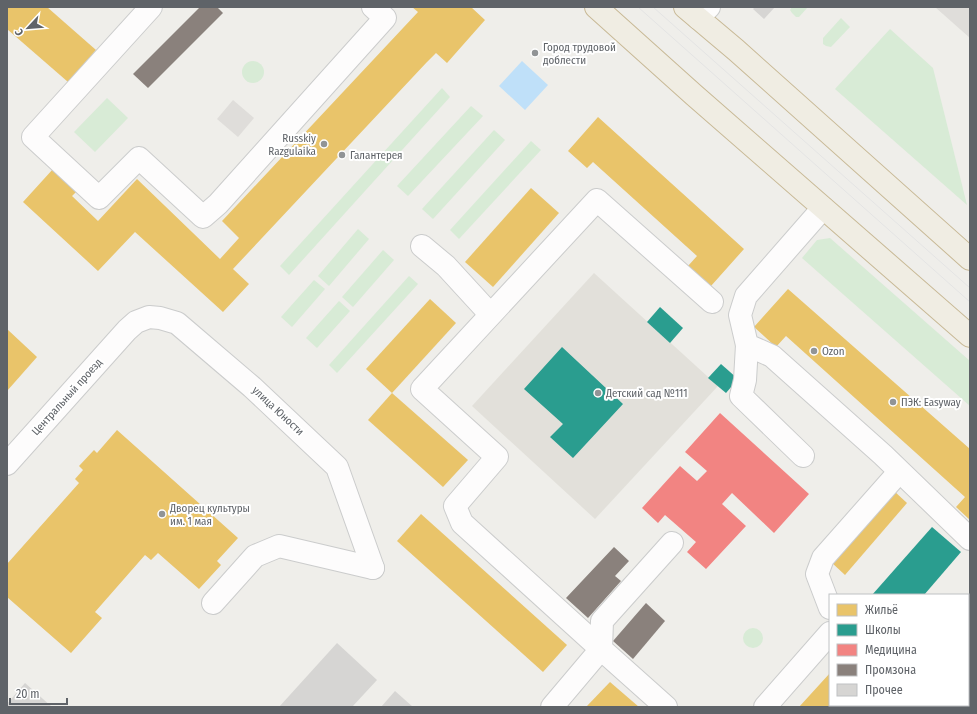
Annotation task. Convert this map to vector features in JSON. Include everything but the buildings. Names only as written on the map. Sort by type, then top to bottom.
[{"type":"highway","points":[[596,7],[694,95],[970,336]]},
{"type":"highway","points":[[697,11],[736,50],[970,259]]},
{"type":"street","points":[[151,7],[33,137],[99,198],[139,158],[203,217],[218,204],[385,18],[373,7]]},
{"type":"street","points":[[666,707],[462,523],[455,506],[497,457],[422,389],[597,200],[712,302]]},
{"type":"street","points":[[803,456],[741,396],[745,380],[747,345],[740,315],[746,296],[824,208]]},
{"type":"street","points":[[422,246],[446,266],[490,314]]},
{"type":"street","name":"улица Юности","points":[[127,330],[136,322],[149,317],[160,318],[177,323],[252,387],[337,467],[373,568],[279,546],[255,556],[213,603]]},
{"type":"street","name":"Центральный проезд","points":[[7,464],[127,330]]},
{"type":"street","points":[[747,345],[772,356],[883,455],[970,539]]},
{"type":"street","points":[[829,605],[817,574],[823,558],[899,472]]},
{"type":"street","points":[[552,707],[601,649],[602,621],[672,543]]},
{"type":"street","points":[[764,707],[829,634]]},
{"type":"shaded area","points":[[935,7],[970,7],[970,38]]},
{"type":"shaded area","points":[[233,100],[254,118],[238,137],[217,119]]},
{"type":"shaded area","name":"Детский сад №111","points":[[594,273],[718,386],[595,519],[472,406]]},
{"type":"green space","points":[[792,7],[808,7],[799,17],[796,17],[790,10]]},
{"type":"green space","points":[[841,18],[850,27],[831,47],[826,46],[823,44],[823,38]]},
{"type":"green space","points":[[890,29],[933,68],[967,205],[835,89]]},
{"type":"green space","points":[[253,61],[261,64],[264,72],[261,80],[253,83],[245,80],[242,72],[245,64]]},
{"type":"green space","points":[[442,88],[450,97],[289,275],[280,266]]},
{"type":"green space","points":[[107,98],[128,118],[95,152],[74,132]]},
{"type":"green space","points":[[471,106],[483,116],[408,196],[397,186]]},
{"type":"green space","points":[[494,130],[505,140],[433,219],[422,209]]},
{"type":"green space","points":[[531,141],[541,150],[459,239],[450,230]]},
{"type":"green space","points":[[358,229],[369,239],[329,286],[318,276]]},
{"type":"green space","points":[[830,238],[970,361],[970,406],[802,258],[817,240]]},
{"type":"green space","points":[[383,250],[394,260],[353,307],[342,297]]},
{"type":"green space","points":[[409,276],[418,284],[337,373],[329,365]]},
{"type":"green space","points":[[314,280],[325,289],[292,327],[281,317]]},
{"type":"green space","points":[[339,301],[350,311],[317,348],[306,338]]},
{"type":"green space","points":[[749,628],[757,628],[763,634],[763,642],[757,648],[749,648],[743,642],[743,634]]},
{"type":"water","points":[[522,61],[548,85],[525,110],[499,86]]},
{"type":"tram line","points":[[638,7],[970,302]]},
{"type":"tram line","points":[[653,7],[970,288]]},
{"type":"place","name":"Город трудовой доблести","points":[[535,53]]},
{"type":"place","name":"Russkiy Razgulaika","points":[[324,144]]},
{"type":"place","name":"Галантерея","points":[[342,155]]},
{"type":"place","name":"Ozon","points":[[814,351]]},
{"type":"place","name":"Детский сад №111","points":[[598,393]]},
{"type":"place","name":"ПЭК: Easyway","points":[[893,402]]},
{"type":"place","name":"Дворец культуры им. 1 мая","points":[[162,514]]}]
